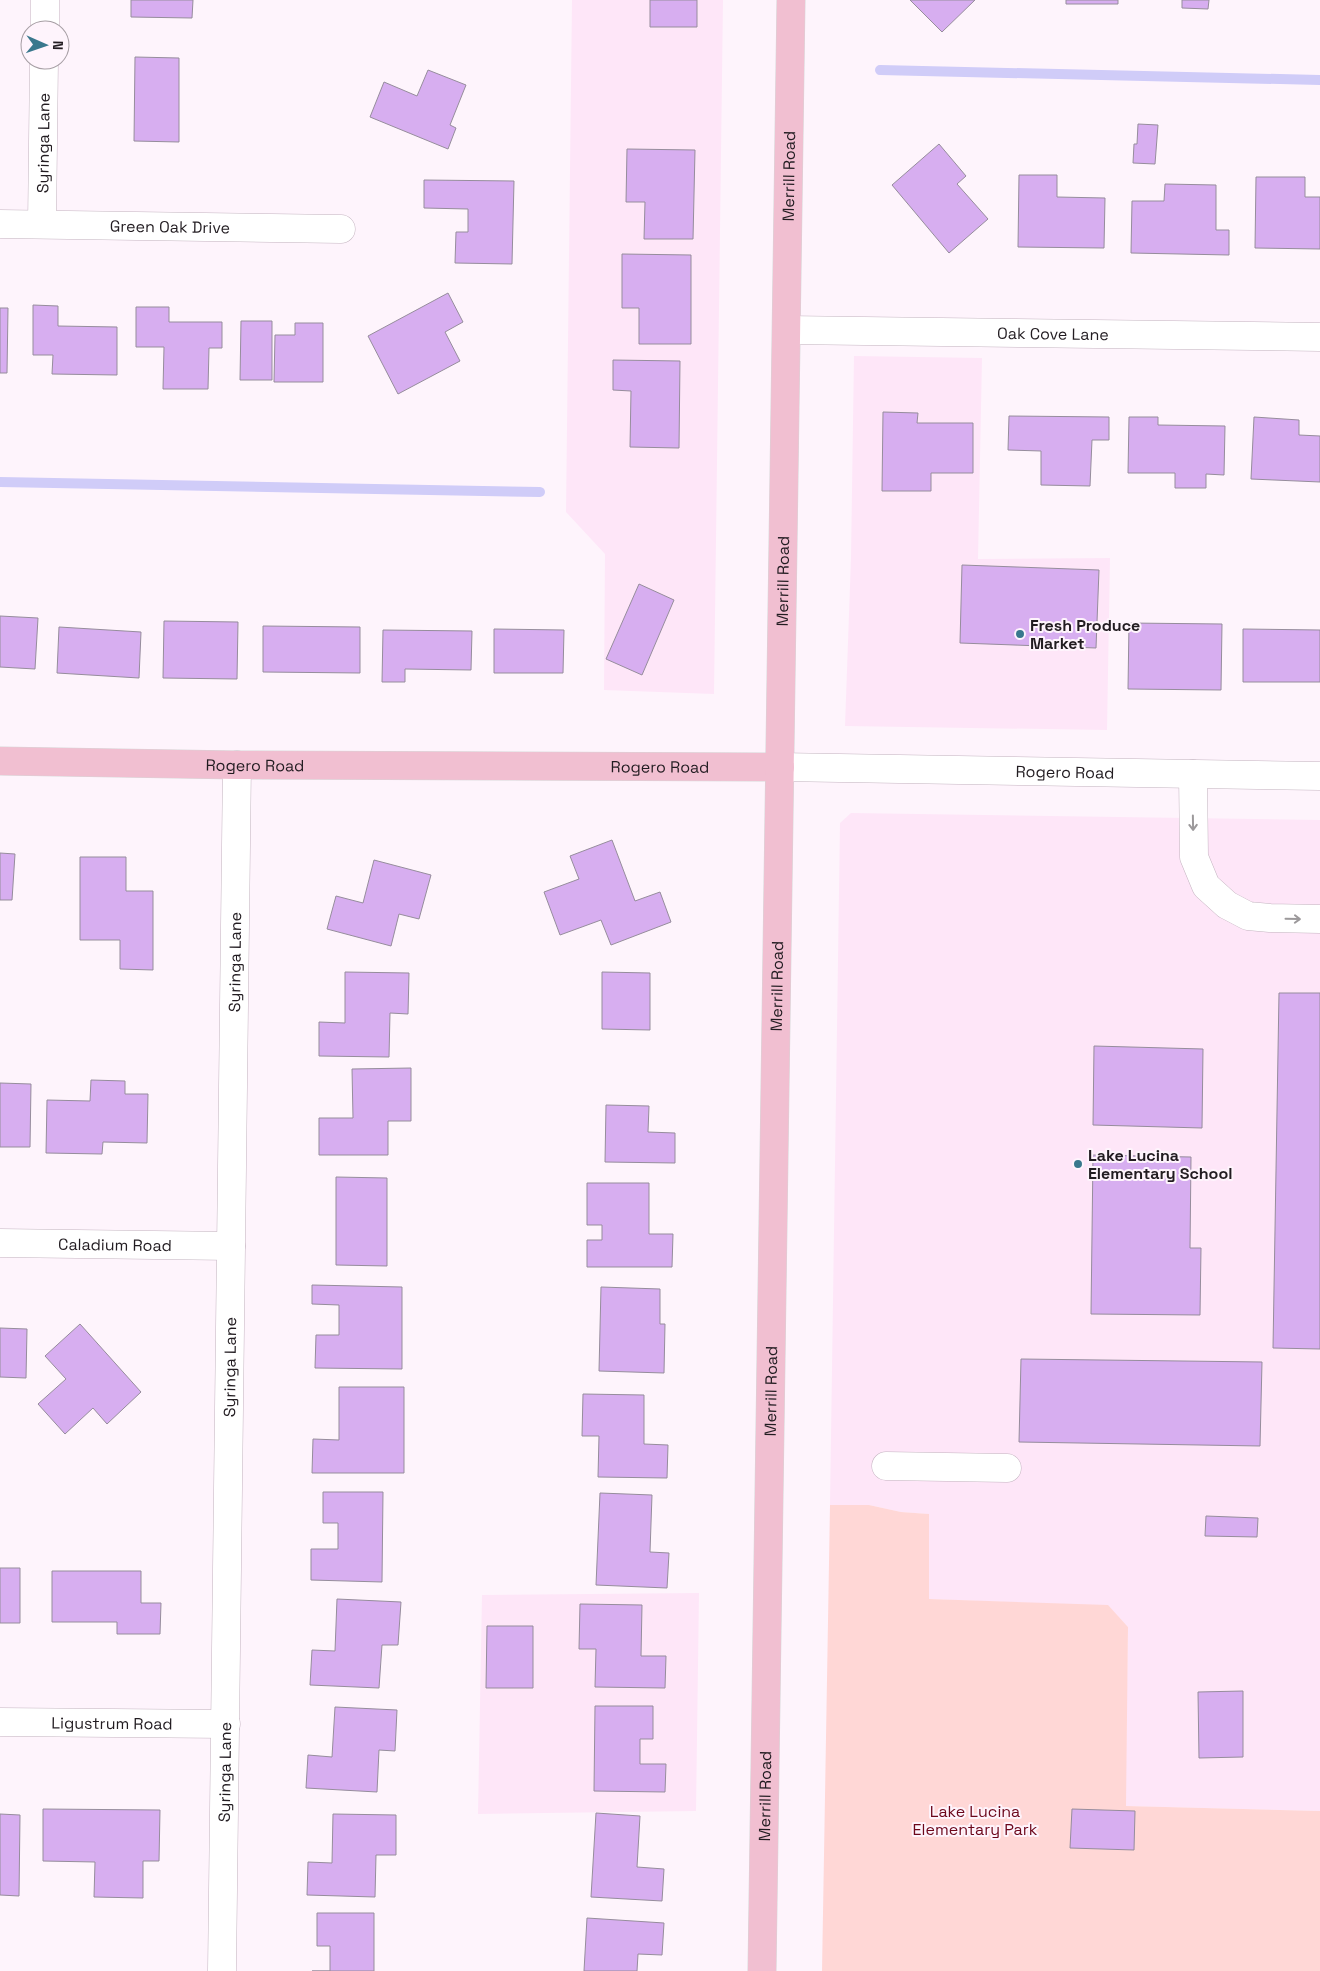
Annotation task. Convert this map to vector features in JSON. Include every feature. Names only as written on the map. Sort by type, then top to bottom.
[{"type":"main road","name":"Merrill Road","points":[[762,1971],[791,0]]},
{"type":"main road","name":"Rogero Road","points":[[0,761],[238,765],[780,767]]},
{"type":"street","points":[[45,0],[45,20]]},
{"type":"street","name":"Syringa Lane","points":[[42,224],[44,70]]},
{"type":"street","name":"Green Oak Drive","points":[[0,224],[341,229]]},
{"type":"street","name":"Oak Cove Lane","points":[[787,330],[1320,337]]},
{"type":"street","name":"Syringa Lane","points":[[222,1971],[238,765]]},
{"type":"street","name":"Rogero Road","points":[[780,767],[1320,776]]},
{"type":"street","points":[[1193,774],[1194,857],[1206,886],[1226,905],[1248,916],[1320,919]]},
{"type":"street","name":"Caladium Road","points":[[0,1243],[231,1246]]},
{"type":"street","points":[[886,1466],[1007,1468]]},
{"type":"street","name":"Ligustrum Road","points":[[0,1722],[226,1724]]},
{"type":"shaded area","points":[[572,0],[723,0],[714,694],[604,690],[605,554],[566,512]]},
{"type":"shaded area","points":[[854,356],[982,358],[978,559],[1110,558],[1107,730],[845,726],[851,558]]},
{"type":"shaded area","name":"Lake Lucina Elementary School","points":[[851,813],[1320,820],[1320,1811],[1125,1806],[1128,1627],[1108,1606],[928,1599],[928,1514],[901,1512],[869,1505],[830,1505],[840,823]]},
{"type":"shaded area","points":[[699,1593],[696,1811],[478,1814],[482,1595]]},
{"type":"green space","name":"Lake Lucina Elementary Park","points":[[830,1505],[869,1505],[901,1512],[929,1514],[929,1599],[1108,1605],[1128,1627],[1126,1806],[1320,1811],[1320,1971],[822,1971]]},
{"type":"building","points":[[131,0],[193,0],[192,18],[131,17]]},
{"type":"building","points":[[650,0],[697,0],[697,27],[650,27]]},
{"type":"building","points":[[910,0],[975,0],[942,32]]},
{"type":"building","points":[[1066,0],[1118,0],[1118,4],[1066,4]]},
{"type":"building","points":[[1182,0],[1209,0],[1208,9],[1182,8]]},
{"type":"building","points":[[135,57],[179,58],[179,142],[134,141]]},
{"type":"building","points":[[428,70],[466,85],[450,125],[456,128],[448,149],[370,117],[384,82],[417,96]]},
{"type":"building","points":[[1138,124],[1158,125],[1155,164],[1133,163],[1134,144],[1137,144]]},
{"type":"building","points":[[939,144],[966,176],[957,184],[988,219],[949,253],[892,185]]},
{"type":"building","points":[[627,149],[695,150],[693,239],[644,239],[645,202],[626,202]]},
{"type":"building","points":[[1019,175],[1057,175],[1057,197],[1105,198],[1104,248],[1018,247]]},
{"type":"building","points":[[1256,177],[1305,177],[1305,197],[1320,197],[1320,249],[1255,248]]},
{"type":"building","points":[[424,180],[514,181],[512,264],[455,263],[456,232],[468,232],[468,209],[424,208]]},
{"type":"building","points":[[1165,184],[1216,185],[1216,230],[1229,230],[1229,255],[1131,253],[1132,201],[1164,201]]},
{"type":"building","points":[[622,254],[691,255],[691,344],[639,344],[639,308],[622,308]]},
{"type":"building","points":[[448,293],[463,322],[445,332],[460,361],[398,394],[368,336]]},
{"type":"building","points":[[33,305],[58,306],[58,326],[117,327],[117,375],[52,374],[53,355],[33,355]]},
{"type":"building","points":[[136,307],[169,307],[169,322],[222,322],[222,348],[209,348],[208,389],[163,389],[164,347],[136,347]]},
{"type":"building","points":[[0,308],[8,308],[7,373],[0,373]]},
{"type":"building","points":[[241,321],[272,321],[272,380],[240,380]]},
{"type":"building","points":[[295,323],[323,323],[323,382],[274,382],[275,335],[295,335]]},
{"type":"building","points":[[613,360],[680,361],[679,448],[630,447],[631,391],[613,390]]},
{"type":"building","points":[[883,412],[918,413],[917,423],[973,423],[973,473],[931,473],[931,491],[882,491]]},
{"type":"building","points":[[1009,416],[1109,417],[1109,440],[1092,440],[1090,486],[1041,485],[1041,451],[1008,450]]},
{"type":"building","points":[[1129,417],[1158,417],[1158,425],[1225,426],[1224,475],[1206,474],[1206,488],[1175,488],[1175,473],[1128,473]]},
{"type":"building","points":[[1254,417],[1299,420],[1299,435],[1320,436],[1320,482],[1251,479]]},
{"type":"building","points":[[962,565],[1099,570],[1096,648],[960,643]]},
{"type":"building","points":[[639,584],[674,600],[642,675],[606,659]]},
{"type":"building","points":[[0,616],[38,618],[35,669],[0,667]]},
{"type":"building","points":[[164,621],[238,622],[237,679],[163,678]]},
{"type":"building","points":[[1129,623],[1222,624],[1221,690],[1128,689]]},
{"type":"building","points":[[263,626],[360,627],[360,673],[263,672]]},
{"type":"building","points":[[59,627],[141,632],[139,678],[57,673]]},
{"type":"building","points":[[494,629],[564,630],[563,673],[494,673]]},
{"type":"building","points":[[1243,629],[1320,630],[1320,682],[1243,682]]},
{"type":"building","points":[[383,630],[472,631],[471,670],[405,669],[405,682],[382,682]]},
{"type":"building","points":[[612,840],[635,901],[660,892],[671,922],[611,945],[601,920],[560,935],[544,892],[579,879],[570,856]]},
{"type":"building","points":[[0,853],[15,854],[12,900],[0,900]]},
{"type":"building","points":[[80,857],[126,857],[126,891],[153,891],[153,970],[120,969],[120,940],[80,940]]},
{"type":"building","points":[[374,860],[431,875],[419,919],[399,914],[391,946],[327,929],[336,896],[363,903]]},
{"type":"building","points":[[345,972],[409,973],[408,1014],[390,1013],[389,1057],[319,1056],[319,1022],[345,1023]]},
{"type":"building","points":[[602,972],[650,973],[650,1030],[602,1029]]},
{"type":"building","points":[[1279,993],[1320,993],[1320,1349],[1273,1348]]},
{"type":"building","points":[[1094,1046],[1203,1049],[1202,1128],[1093,1125]]},
{"type":"building","points":[[411,1068],[411,1121],[388,1121],[388,1155],[319,1155],[319,1118],[353,1118],[352,1069]]},
{"type":"building","points":[[91,1080],[125,1081],[125,1094],[148,1094],[147,1143],[103,1142],[102,1154],[46,1153],[47,1100],[90,1101]]},
{"type":"building","points":[[0,1083],[31,1084],[30,1147],[0,1147]]},
{"type":"building","points":[[606,1105],[649,1106],[648,1132],[675,1133],[675,1163],[605,1162]]},
{"type":"building","points":[[1093,1155],[1191,1157],[1190,1248],[1201,1248],[1200,1315],[1091,1314]]},
{"type":"building","points":[[336,1177],[387,1178],[387,1266],[336,1265]]},
{"type":"building","points":[[587,1183],[649,1183],[649,1234],[673,1234],[672,1267],[587,1267],[587,1240],[602,1240],[602,1225],[587,1225]]},
{"type":"building","points":[[312,1285],[402,1287],[402,1369],[315,1368],[316,1335],[339,1335],[339,1305],[312,1304]]},
{"type":"building","points":[[601,1287],[660,1289],[660,1324],[665,1324],[664,1373],[599,1371]]},
{"type":"building","points":[[80,1324],[141,1392],[107,1424],[93,1408],[65,1434],[38,1404],[66,1379],[45,1356]]},
{"type":"building","points":[[0,1328],[27,1329],[26,1378],[0,1377]]},
{"type":"building","points":[[1021,1359],[1262,1362],[1260,1446],[1019,1442]]},
{"type":"building","points":[[339,1387],[404,1387],[404,1473],[312,1473],[313,1439],[339,1440]]},
{"type":"building","points":[[583,1394],[644,1395],[644,1444],[668,1445],[667,1478],[598,1477],[599,1436],[582,1436]]},
{"type":"building","points":[[323,1492],[383,1492],[382,1582],[311,1580],[311,1549],[338,1549],[338,1523],[323,1523]]},
{"type":"building","points":[[600,1493],[652,1495],[650,1552],[669,1553],[667,1588],[596,1585]]},
{"type":"building","points":[[1206,1516],[1258,1518],[1257,1537],[1205,1536]]},
{"type":"building","points":[[0,1568],[20,1568],[20,1623],[0,1623]]},
{"type":"building","points":[[52,1571],[141,1571],[141,1603],[161,1603],[160,1634],[117,1634],[117,1622],[52,1622]]},
{"type":"building","points":[[337,1599],[401,1602],[398,1645],[382,1645],[379,1688],[310,1685],[312,1650],[335,1651]]},
{"type":"building","points":[[580,1604],[642,1605],[641,1656],[666,1656],[665,1688],[595,1687],[596,1649],[579,1649]]},
{"type":"building","points":[[487,1626],[533,1626],[533,1688],[486,1688]]},
{"type":"building","points":[[1243,1691],[1243,1757],[1199,1758],[1198,1692]]},
{"type":"building","points":[[595,1706],[653,1706],[653,1739],[640,1739],[640,1764],[666,1764],[665,1792],[594,1791]]},
{"type":"building","points":[[335,1707],[397,1710],[395,1751],[379,1750],[377,1792],[306,1788],[308,1755],[332,1757]]},
{"type":"building","points":[[43,1809],[160,1810],[159,1861],[143,1861],[143,1898],[94,1897],[95,1862],[43,1861]]},
{"type":"building","points":[[1072,1809],[1135,1811],[1134,1850],[1070,1848]]},
{"type":"building","points":[[596,1813],[640,1816],[637,1867],[664,1869],[662,1901],[591,1897]]},
{"type":"building","points":[[0,1814],[20,1815],[19,1896],[0,1895]]},
{"type":"building","points":[[333,1814],[396,1815],[396,1855],[376,1855],[375,1897],[307,1895],[308,1862],[332,1863]]},
{"type":"building","points":[[317,1913],[374,1913],[374,1971],[330,1971],[330,1946],[317,1946]]},
{"type":"building","points":[[587,1918],[664,1923],[662,1955],[638,1954],[637,1971],[584,1971]]},
{"type":"waterway","points":[[880,70],[1320,80]]},
{"type":"waterway","points":[[0,482],[540,492]]},
{"type":"place","name":"Fresh Produce Market","points":[[1020,634]]},
{"type":"place","name":"Lake Lucina Elementary School","points":[[1078,1164]]}]
